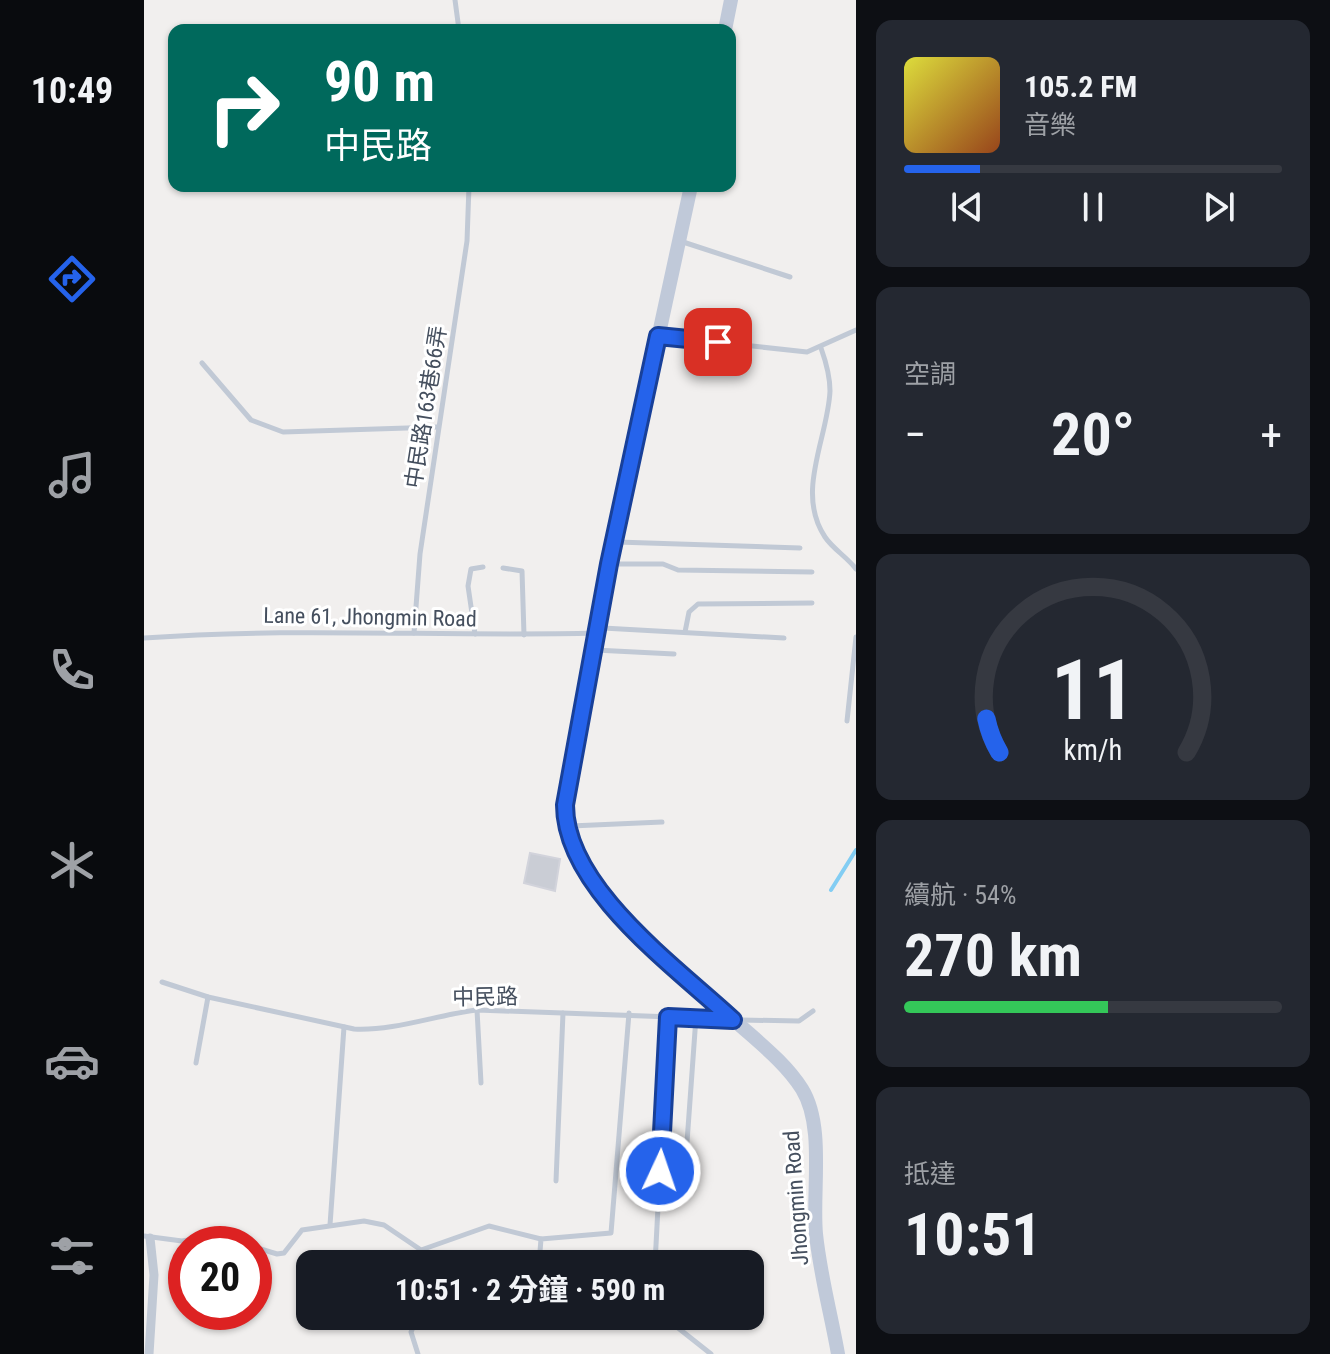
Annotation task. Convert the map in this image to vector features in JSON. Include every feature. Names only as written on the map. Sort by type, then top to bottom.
[{"type":"street","points":[[726,24],[731,0]]},
{"type":"street","name":"Jhongmin Road","points":[[690,192],[609,564],[565,805],[566,826],[574,852],[606,899],[772,1053],[803,1091],[814,1124],[816,1234],[838,1354]]},
{"type":"street","points":[[147,1237],[154,1275],[149,1354]]},
{"type":"lane","points":[[455,0],[458,24]]},
{"type":"lane","name":"中民路163巷66弄","points":[[414,633],[420,554],[467,241],[469,192]]},
{"type":"lane","points":[[679,241],[790,277]]},
{"type":"lane","points":[[658,336],[807,352],[856,330]]},
{"type":"lane","points":[[821,348],[830,389],[813,478],[817,521],[826,539],[856,569]]},
{"type":"lane","points":[[202,363],[251,420],[283,432],[438,427]]},
{"type":"lane","points":[[614,542],[800,548]]},
{"type":"lane","points":[[609,564],[663,564],[678,570],[812,572]]},
{"type":"lane","points":[[475,634],[468,586],[471,569],[483,567]]},
{"type":"lane","points":[[503,568],[522,571],[524,635]]},
{"type":"lane","points":[[685,633],[689,612],[698,604],[812,603]]},
{"type":"lane","name":"Lane 61, Jhongmin Road","points":[[144,638],[236,632],[524,635],[596,633],[603,628],[784,638]]},
{"type":"lane","points":[[847,721],[856,637]]},
{"type":"lane","points":[[594,650],[674,654]]},
{"type":"lane","points":[[566,826],[662,822]]},
{"type":"lane","name":"中民路","points":[[162,982],[208,997],[344,1027],[373,1030],[441,1014],[477,1010],[799,1021],[813,1011]]},
{"type":"lane","points":[[196,1063],[208,997]]},
{"type":"lane","points":[[477,1010],[481,1083]]},
{"type":"lane","points":[[556,1181],[563,1013]]},
{"type":"lane","points":[[272,1252],[284,1253],[302,1230],[364,1221],[384,1225],[421,1250],[489,1226],[541,1239],[611,1233],[629,1013]]},
{"type":"lane","points":[[656,1250],[668,1017]]},
{"type":"lane","points":[[684,1184],[696,1017]]},
{"type":"lane","points":[[330,1225],[344,1027]]},
{"type":"lane","points":[[147,1237],[168,1239]]},
{"type":"lane","points":[[540,1250],[541,1239]]},
{"type":"lane","points":[[412,1330],[418,1354]]},
{"type":"lane","points":[[681,1330],[711,1354]]},
{"type":"building","points":[[530,853],[560,859],[555,891],[524,883]]},
{"type":"waterway","points":[[831,890],[856,850]]},
{"type":"route","points":[[660,1171],[668,1017],[733,1020],[606,899],[574,852],[566,826],[565,805],[609,564],[658,336],[718,342]]}]
